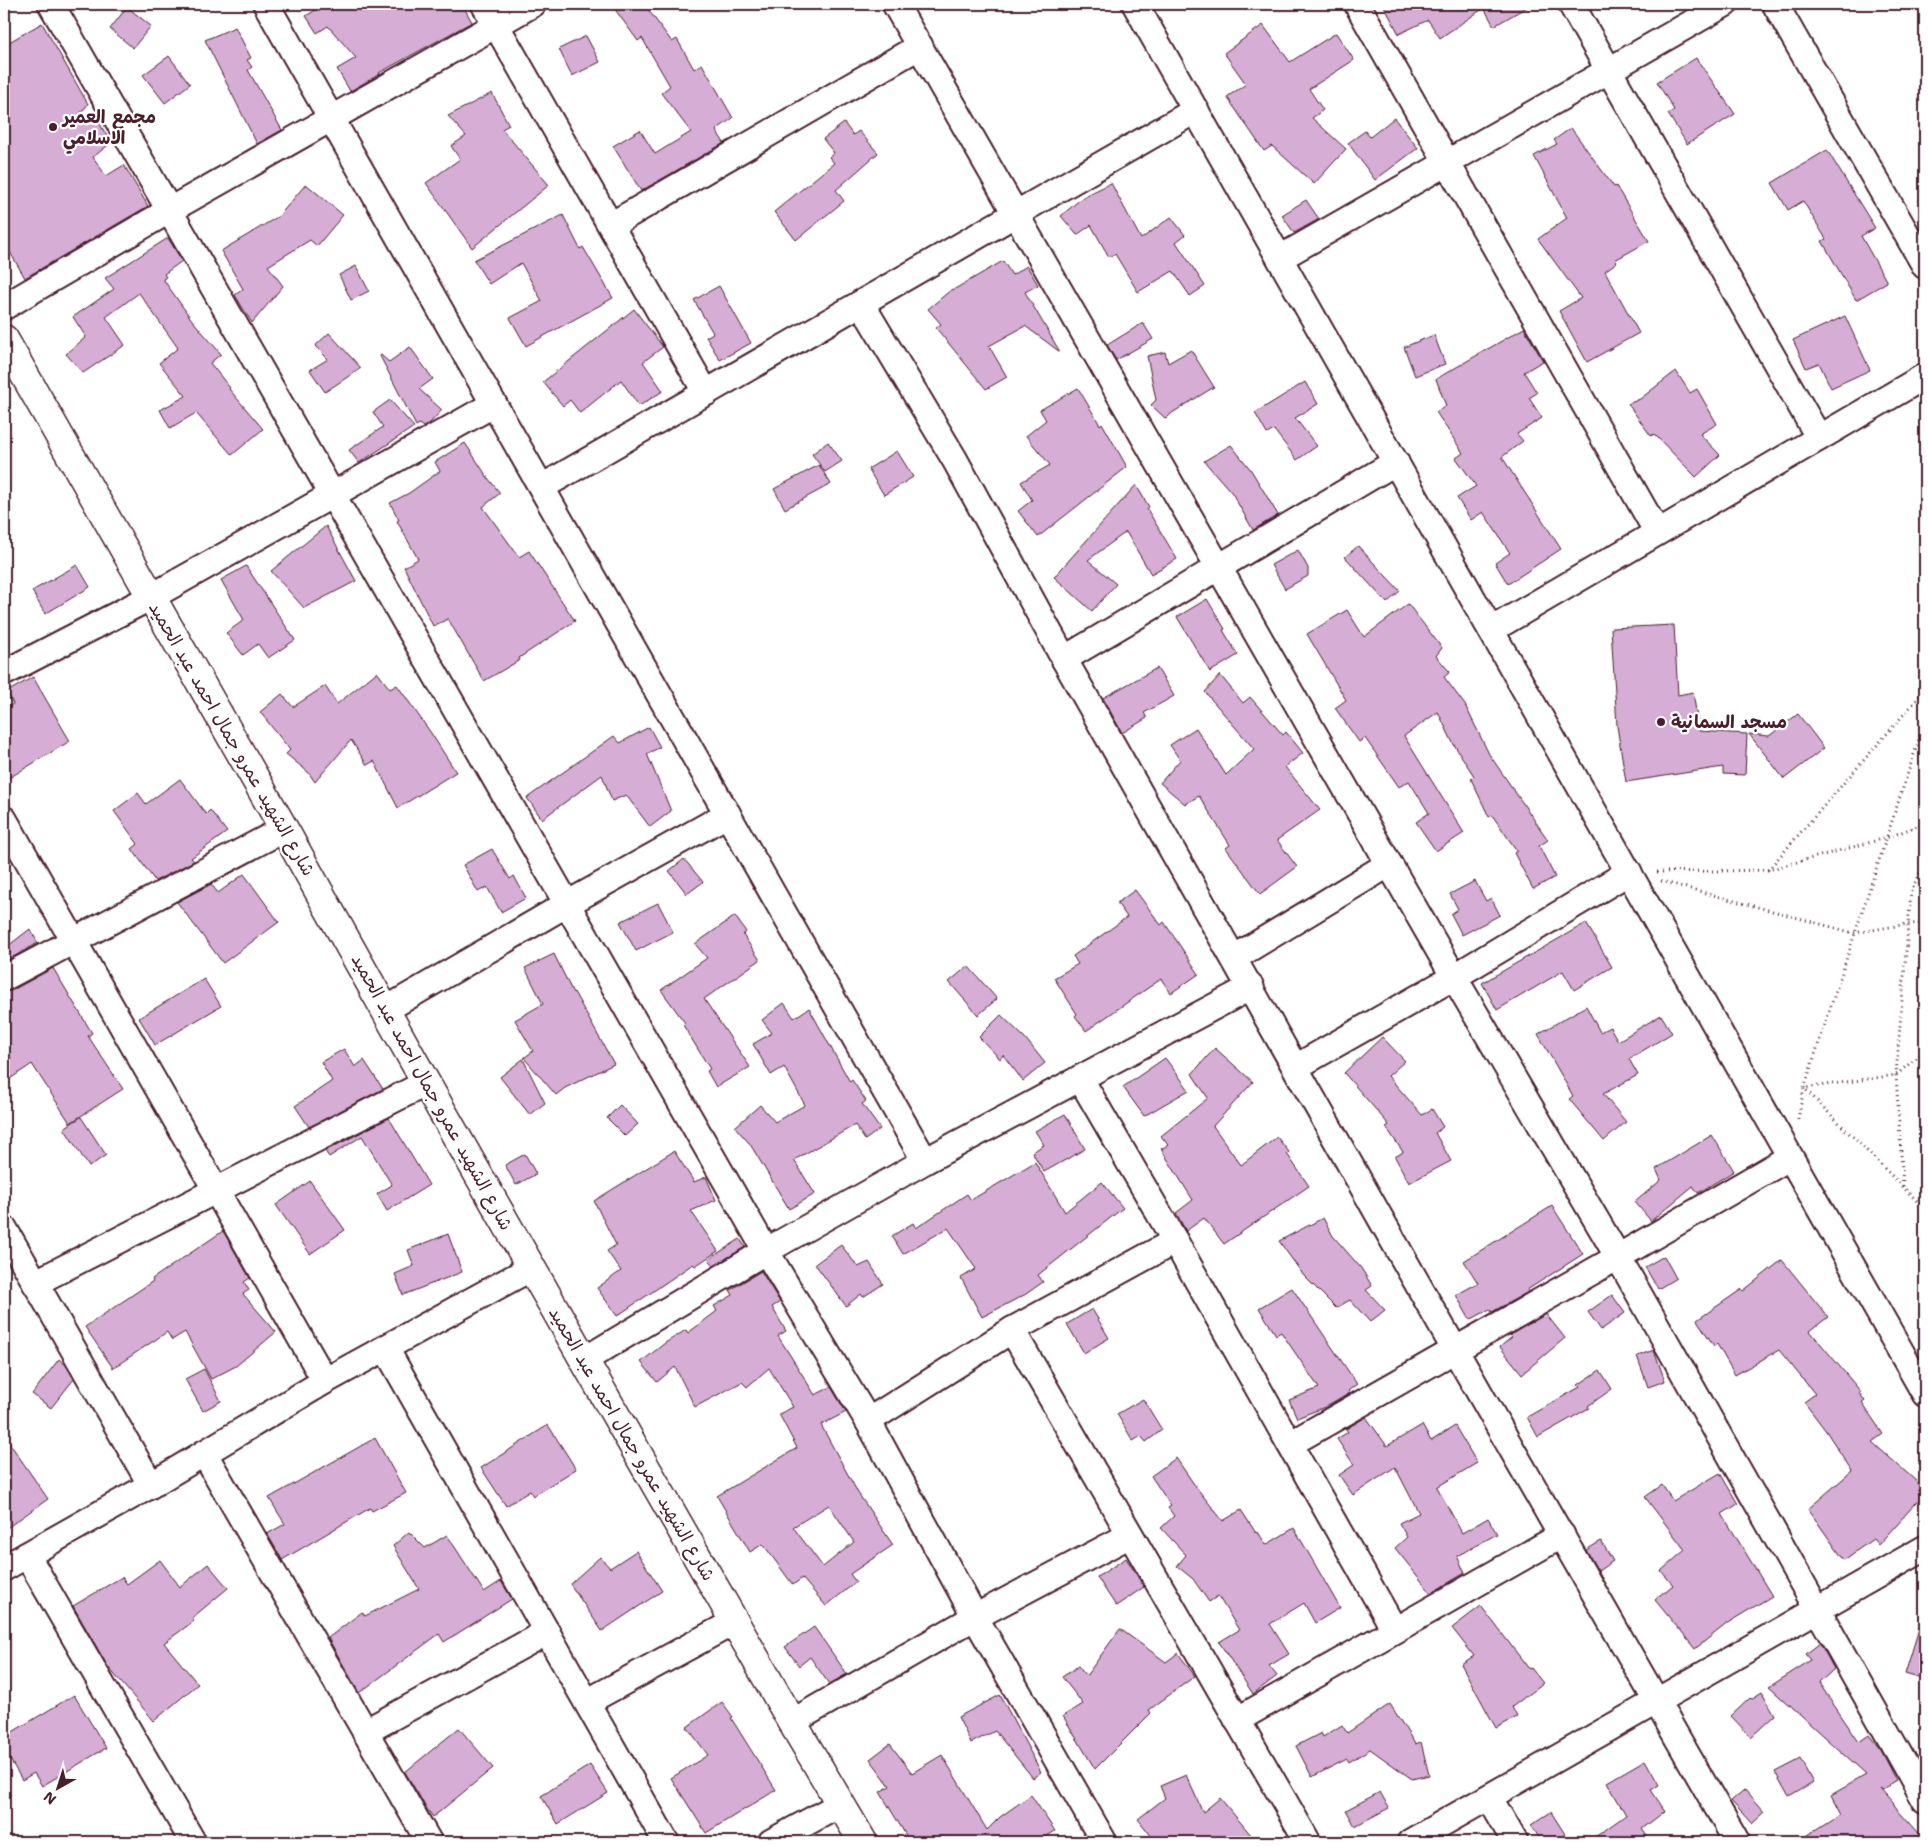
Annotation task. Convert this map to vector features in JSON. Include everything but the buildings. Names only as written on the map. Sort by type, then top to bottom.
[{"type":"street","points":[[51,4],[766,1251],[868,1421],[975,1616],[1104,1842]]},
{"type":"street","points":[[266,4],[925,1161]]},
{"type":"street","points":[[4,307],[170,210],[332,119],[490,14],[533,4]]},
{"type":"street","points":[[895,4],[1388,864],[1618,1257],[1925,1800]]},
{"type":"street","points":[[1135,4],[1925,1394]]},
{"type":"street","points":[[1357,4],[1658,532]]},
{"type":"street","points":[[1571,4],[1819,438]]},
{"type":"street","points":[[1280,258],[1725,4]]},
{"type":"street","points":[[1775,4],[1925,266]]},
{"type":"street","points":[[490,14],[706,393]]},
{"type":"street","points":[[610,225],[920,46]]},
{"type":"street","points":[[542,488],[1196,110]]},
{"type":"street","points":[[861,303],[955,460],[1064,659],[1455,1350],[1737,1842]]},
{"type":"street","name":"شارع الشهيد عمرو جمال احمد عبد الحميد","points":[[4,339],[284,829],[531,1268],[734,1622],[863,1842]]},
{"type":"street","points":[[1491,630],[1925,376]]},
{"type":"street","points":[[4,673],[151,597],[494,404]]},
{"type":"street","points":[[1064,659],[1396,462]]},
{"type":"street","points":[[385,1010],[567,904],[728,814]]},
{"type":"street","points":[[4,819],[325,1381]]},
{"type":"street","points":[[4,978],[284,829]]},
{"type":"street","points":[[1234,958],[1388,864]]},
{"type":"street","points":[[1296,1067],[1454,977],[1629,872]]},
{"type":"street","points":[[584,1360],[766,1251],[925,1161],[1251,987]]},
{"type":"street","points":[[1080,1078],[1175,1241],[1394,1629]]},
{"type":"street","points":[[35,1283],[426,1083]]},
{"type":"street","points":[[1290,1444],[1790,1157]]},
{"type":"street","points":[[4,1228],[151,1484]]},
{"type":"street","points":[[868,1421],[1012,1330],[1175,1241]]},
{"type":"street","points":[[4,1568],[325,1381],[531,1268]]},
{"type":"street","points":[[1012,1330],[1308,1842]]},
{"type":"street","points":[[386,1348],[666,1842]]},
{"type":"street","points":[[204,1453],[428,1842]]},
{"type":"street","points":[[1237,1720],[1562,1534]]},
{"type":"street","points":[[792,1722],[975,1616],[1130,1535]]},
{"type":"street","points":[[1410,1842],[1925,1548]]},
{"type":"street","points":[[27,1555],[193,1842]]},
{"type":"street","points":[[587,1702],[734,1622]]},
{"type":"street","points":[[365,1732],[547,1632]]},
{"type":"street","points":[[1489,1797],[1515,1842]]},
{"type":"street","points":[[771,1842],[841,1804]]},
{"type":"path","points":[[1768,870],[1925,690]]},
{"type":"path","points":[[1790,1157],[1804,1088],[1925,721]]},
{"type":"path","points":[[1629,872],[1768,870],[1886,838],[1925,823]]},
{"type":"path","points":[[1903,1187],[1896,1075],[1910,890],[1925,865]]},
{"type":"path","points":[[1629,872],[1854,933],[1925,923]]},
{"type":"path","points":[[1804,1088],[1896,1075],[1925,1052]]},
{"type":"path","points":[[1804,1088],[1925,1210]]},
{"type":"place","name":"مجمع العمير الاسلامي","points":[[53,127]]},
{"type":"place","name":"مسجد السمانية","points":[[1661,722]]}]
